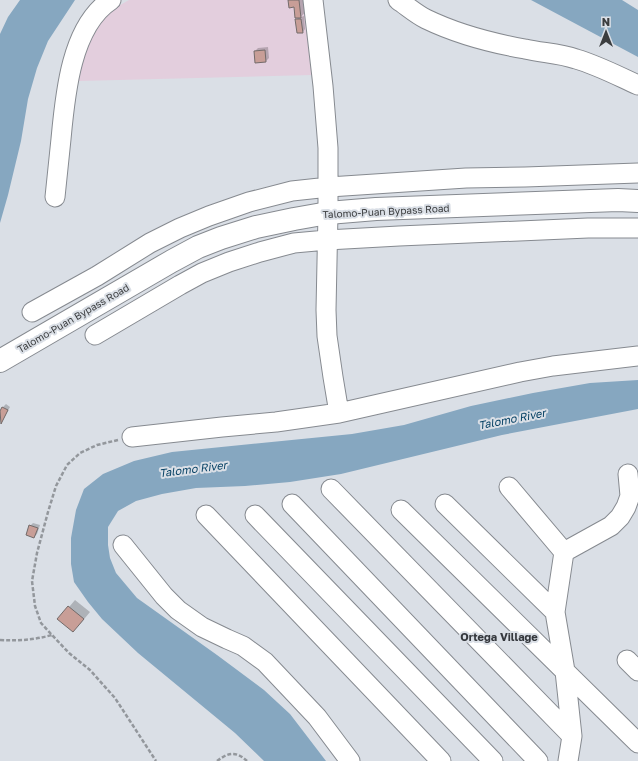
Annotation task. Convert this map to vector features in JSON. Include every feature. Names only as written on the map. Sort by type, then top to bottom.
[{"type":"highway","name":"Talomo-Puan Bypass Road","points":[[0,361],[198,247],[256,227],[328,213],[376,209],[618,200],[638,201]]},
{"type":"street","points":[[55,197],[64,100],[69,78],[82,36],[90,20],[111,0]]},
{"type":"street","points":[[313,0],[326,110],[328,148],[327,336],[340,413]]},
{"type":"street","points":[[398,0],[425,18],[451,29],[497,44],[577,59],[638,85]]},
{"type":"street","points":[[32,312],[97,276],[150,243],[180,228],[250,202],[292,191],[328,186],[466,178],[638,173]]},
{"type":"street","points":[[94,335],[202,273],[260,252],[294,244],[327,240],[588,228],[638,228]]},
{"type":"street","points":[[132,437],[276,422],[340,413],[520,372],[553,366],[638,356]]},
{"type":"street","points":[[564,552],[611,526],[620,517],[626,508],[630,496],[628,474]]},
{"type":"street","points":[[508,487],[564,552],[555,612],[565,671],[572,736],[568,761]]},
{"type":"street","points":[[331,489],[572,736]]},
{"type":"street","points":[[292,504],[538,761]]},
{"type":"street","points":[[445,504],[555,612]]},
{"type":"street","points":[[401,510],[638,742]]},
{"type":"street","points":[[206,515],[441,761]]},
{"type":"street","points":[[255,515],[493,761]]},
{"type":"street","points":[[123,545],[164,596],[178,610],[202,626],[243,646],[265,662],[317,717],[350,761]]},
{"type":"path","points":[[132,437],[97,444],[80,453],[67,465],[56,486],[48,512],[37,553],[32,581],[35,606],[41,623],[70,653],[90,670],[115,698],[156,761]]},
{"type":"path","points":[[0,640],[16,641],[52,635]]},
{"type":"path","points":[[217,761],[224,756],[235,753],[248,761]]},
{"type":"shaded area","points":[[129,0],[305,0],[312,75],[79,81],[82,55],[91,31],[108,12]]},
{"type":"water","points":[[20,0],[75,0],[48,41],[37,68],[28,99],[21,141],[0,223],[0,34],[8,17]]},
{"type":"water","points":[[531,0],[622,0],[638,10],[638,57]]},
{"type":"water","name":"Talomo River","points":[[638,380],[638,409],[502,435],[341,474],[290,482],[196,488],[162,494],[136,501],[118,511],[108,527],[110,558],[116,573],[137,598],[264,690],[290,714],[326,761],[264,761],[235,733],[138,653],[102,619],[74,582],[71,564],[71,538],[76,510],[84,489],[103,474],[134,461],[172,452],[352,434],[404,425],[471,406],[533,393],[590,383]]},
{"type":"building","points":[[288,0],[299,0],[301,18],[295,18],[294,7],[289,8]]},
{"type":"building","points":[[295,19],[301,19],[303,33],[297,33]]},
{"type":"building","points":[[265,50],[266,62],[255,63],[254,51]]},
{"type":"building","points":[[2,407],[8,410],[1,424],[0,411]]},
{"type":"building","points":[[29,525],[38,528],[34,538],[26,535]]},
{"type":"building","points":[[68,606],[84,619],[73,632],[57,619]]},
{"type":"district","name":"Ortega Village","points":[[499,637]]}]
